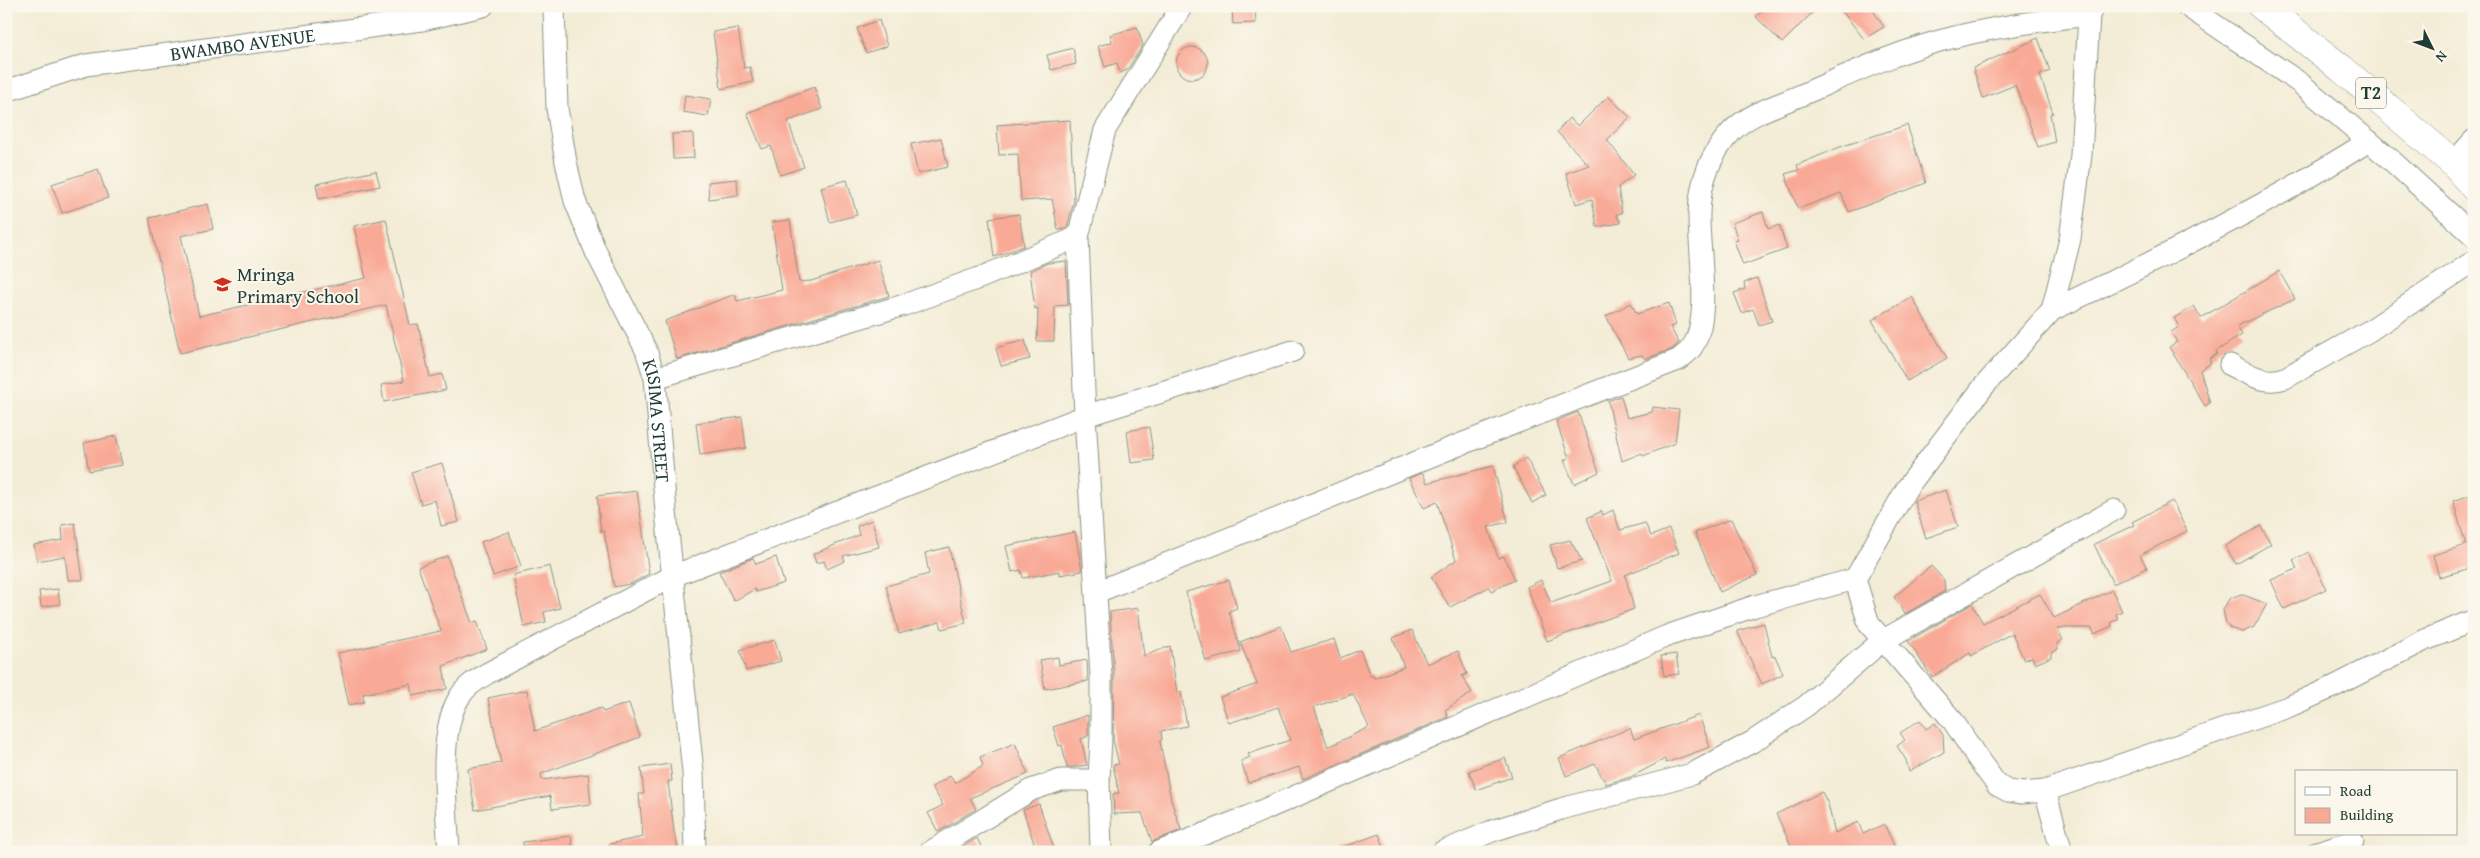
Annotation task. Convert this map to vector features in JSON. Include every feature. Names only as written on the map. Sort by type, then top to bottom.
[{"type":"highway","name":"T2","points":[[2262,6],[2342,69],[2453,163],[2474,187]]},
{"type":"street","name":"BWAMBO AVENUE","points":[[6,92],[86,65],[403,23],[483,6]]},
{"type":"street","name":"KISIMA STREET","points":[[554,6],[557,108],[575,201],[596,252],[646,350],[655,378],[693,772],[695,852]]},
{"type":"street","points":[[1101,852],[1098,780],[1101,676],[1085,416],[1078,236],[1105,130],[1182,6]]},
{"type":"street","points":[[2187,6],[2300,83],[2369,141],[2474,236]]},
{"type":"street","points":[[1097,592],[1451,448],[1678,360],[1692,347],[1700,330],[1704,296],[1700,260],[1699,211],[1706,171],[1715,152],[1733,130],[1755,115],[1884,60],[1953,37],[2091,11],[2079,165],[2070,239],[2052,310]]},
{"type":"street","points":[[2453,163],[2474,140]]},
{"type":"street","points":[[2369,141],[2305,182],[2152,264],[2052,310],[1984,386],[1907,488],[1856,579],[1869,624],[1882,641],[1953,721],[1998,785],[2008,792],[2022,794],[2044,791],[2288,707],[2335,686],[2423,641],[2474,620]]},
{"type":"street","points":[[655,378],[904,304],[982,277],[1078,236]]},
{"type":"street","points":[[2230,365],[2262,380],[2274,382],[2285,378],[2369,331],[2474,261]]},
{"type":"street","points":[[449,852],[445,744],[453,711],[460,695],[472,683],[488,673],[673,576],[1085,416],[1293,351]]},
{"type":"street","points":[[1442,852],[1492,831],[1561,809],[1692,774],[1752,742],[1806,706],[1882,641],[2114,510]]},
{"type":"street","points":[[1159,852],[1247,817],[1667,636],[1755,606],[1856,579]]},
{"type":"street","points":[[930,852],[1031,790],[1061,780],[1098,780]]},
{"type":"street","points":[[2044,791],[2062,852]]},
{"type":"street","points":[[2317,852],[2353,841]]},
{"type":"building","points":[[1767,6],[1819,6],[1782,43],[1756,17]]},
{"type":"building","points":[[1838,6],[1870,6],[1884,27],[1864,39]]},
{"type":"building","points":[[1255,8],[1256,23],[1233,24],[1232,9]]},
{"type":"building","points":[[879,20],[887,46],[866,53],[857,28]]},
{"type":"building","points":[[1137,27],[1143,45],[1127,70],[1120,73],[1117,63],[1105,67],[1098,46],[1112,42],[1110,35]]},
{"type":"building","points":[[738,28],[744,68],[750,67],[753,82],[721,89],[713,32]]},
{"type":"building","points":[[2038,38],[2050,71],[2040,75],[2053,113],[2050,114],[2055,142],[2038,147],[2015,85],[1983,98],[1973,68]]},
{"type":"building","points":[[1192,47],[1204,51],[1208,63],[1204,75],[1192,79],[1180,75],[1176,63],[1180,51]]},
{"type":"building","points":[[1073,48],[1076,64],[1051,70],[1047,55]]},
{"type":"building","points":[[814,87],[822,109],[788,121],[804,167],[780,175],[771,146],[762,149],[747,113]]},
{"type":"building","points":[[685,95],[711,99],[708,116],[683,112]]},
{"type":"building","points":[[1608,96],[1630,117],[1607,140],[1634,175],[1618,187],[1622,213],[1616,214],[1621,223],[1597,227],[1592,199],[1576,204],[1566,173],[1589,165],[1557,132],[1569,118],[1578,126]]},
{"type":"building","points":[[1070,120],[1074,200],[1067,228],[1058,230],[1052,199],[1021,201],[1018,154],[999,155],[997,125]]},
{"type":"building","points":[[1907,125],[1926,183],[1849,212],[1841,193],[1798,209],[1785,174],[1799,170],[1797,165],[1840,147]]},
{"type":"building","points":[[693,133],[694,158],[673,159],[672,134]]},
{"type":"building","points":[[941,138],[948,167],[918,174],[911,144]]},
{"type":"building","points":[[98,169],[108,198],[62,213],[52,184]]},
{"type":"building","points":[[376,171],[380,186],[319,199],[316,184]]},
{"type":"building","points":[[737,179],[738,195],[709,199],[708,182]]},
{"type":"building","points":[[847,180],[857,215],[830,222],[821,187]]},
{"type":"building","points":[[208,204],[213,229],[181,236],[199,316],[366,278],[354,226],[386,219],[410,325],[418,324],[430,377],[442,374],[446,390],[384,402],[381,385],[404,381],[386,305],[180,353],[149,218]]},
{"type":"building","points":[[1763,212],[1768,229],[1779,225],[1787,249],[1743,265],[1734,241],[1738,240],[1732,223]]},
{"type":"building","points":[[1019,214],[1024,246],[994,257],[989,218]]},
{"type":"building","points":[[790,220],[799,282],[811,281],[878,260],[889,296],[677,359],[665,321],[735,294],[737,301],[782,290],[772,222]]},
{"type":"building","points":[[1066,261],[1068,305],[1055,306],[1054,341],[1037,341],[1038,308],[1035,309],[1030,271],[1048,263]]},
{"type":"building","points":[[2279,271],[2295,299],[2237,326],[2242,335],[2216,351],[2217,354],[2209,359],[2211,363],[2200,370],[2210,403],[2205,406],[2169,347],[2177,342],[2171,332],[2179,327],[2174,318],[2194,306],[2201,318]]},
{"type":"building","points":[[1757,278],[1772,321],[1759,325],[1753,309],[1742,313],[1734,293],[1745,289],[1744,283]]},
{"type":"building","points":[[1912,297],[1947,358],[1907,381],[1872,320]]},
{"type":"building","points":[[1631,303],[1637,314],[1669,303],[1676,325],[1670,327],[1679,343],[1672,349],[1645,359],[1642,355],[1628,358],[1606,316]]},
{"type":"building","points":[[1025,340],[1030,359],[1001,366],[996,348]]},
{"type":"building","points":[[1621,396],[1627,418],[1652,412],[1653,407],[1679,410],[1675,443],[1643,456],[1642,453],[1622,461],[1608,401]]},
{"type":"building","points":[[1578,412],[1599,472],[1574,484],[1564,460],[1569,458],[1556,421]]},
{"type":"building","points":[[742,417],[746,448],[700,455],[696,423]]},
{"type":"building","points":[[1149,427],[1154,460],[1131,463],[1127,431]]},
{"type":"building","points":[[116,436],[122,465],[89,471],[84,443]]},
{"type":"building","points":[[1526,458],[1546,495],[1532,503],[1513,467]]},
{"type":"building","points":[[442,463],[459,522],[441,526],[435,500],[421,504],[411,472]]},
{"type":"building","points":[[1493,466],[1508,522],[1488,527],[1498,558],[1504,556],[1515,580],[1491,591],[1489,587],[1450,607],[1431,577],[1456,560],[1437,502],[1424,508],[1409,478],[1423,473],[1427,483]]},
{"type":"building","points":[[1946,490],[1958,527],[1926,538],[1914,501]]},
{"type":"building","points":[[637,491],[649,574],[630,584],[614,587],[604,531],[601,532],[597,496]]},
{"type":"building","points":[[2474,494],[2474,567],[2439,577],[2433,555],[2466,545],[2453,501]]},
{"type":"building","points":[[2172,501],[2187,531],[2140,555],[2147,568],[2113,584],[2094,544],[2134,525],[2132,522]]},
{"type":"building","points":[[1613,510],[1620,530],[1645,523],[1651,536],[1669,529],[1679,553],[1625,575],[1634,609],[1547,641],[1527,587],[1541,580],[1551,603],[1612,581],[1587,518],[1602,511],[1603,515]]},
{"type":"building","points":[[1731,519],[1757,575],[1720,592],[1695,533]]},
{"type":"building","points":[[872,520],[879,547],[843,556],[845,561],[827,569],[824,561],[816,563],[813,554],[859,535],[857,526]]},
{"type":"building","points":[[75,523],[83,580],[68,580],[65,556],[37,561],[34,545],[63,540],[62,525]]},
{"type":"building","points":[[2261,526],[2271,544],[2236,564],[2225,546]]},
{"type":"building","points":[[509,532],[521,566],[493,576],[481,542]]},
{"type":"building","points":[[1075,532],[1082,571],[1060,575],[1060,571],[1023,578],[1021,570],[1012,572],[1006,546]]},
{"type":"building","points":[[1570,540],[1582,561],[1557,568],[1550,545]]},
{"type":"building","points":[[949,547],[966,623],[942,629],[940,622],[899,634],[886,586],[929,574],[925,553]]},
{"type":"building","points":[[2309,552],[2326,589],[2284,609],[2271,580],[2297,569],[2293,560]]},
{"type":"building","points":[[447,556],[472,623],[477,621],[487,649],[443,666],[447,689],[413,696],[411,684],[363,694],[364,702],[349,705],[338,653],[441,631],[418,567]]},
{"type":"building","points":[[776,557],[784,583],[756,592],[755,589],[734,601],[719,572],[753,558],[756,564]]},
{"type":"building","points":[[550,566],[560,608],[544,612],[546,622],[524,627],[513,575]]},
{"type":"building","points":[[1931,566],[1944,580],[1945,591],[1905,614],[1894,597]]},
{"type":"building","points":[[1229,580],[1237,608],[1229,611],[1241,651],[1206,661],[1186,592]]},
{"type":"building","points":[[58,589],[60,604],[41,607],[39,591]]},
{"type":"building","points":[[2112,590],[2122,611],[2116,614],[2118,619],[2111,622],[2112,626],[2094,634],[2092,628],[2057,628],[2063,640],[2057,643],[2058,649],[2051,653],[2051,657],[2035,664],[2032,657],[2024,660],[2012,633],[1971,656],[1970,653],[1932,677],[1908,641],[1972,604],[1983,623],[2040,594],[2054,618]]},
{"type":"building","points":[[2241,594],[2267,604],[2254,627],[2242,632],[2230,628],[2226,623],[2223,610],[2229,599]]},
{"type":"building","points":[[1138,608],[1144,656],[1170,646],[1177,693],[1181,692],[1187,726],[1161,731],[1162,740],[1160,741],[1171,800],[1181,830],[1152,842],[1142,813],[1114,814],[1113,794],[1119,793],[1113,765],[1119,764],[1113,740],[1114,676],[1110,612]]},
{"type":"building","points":[[1764,623],[1772,657],[1775,656],[1783,674],[1762,684],[1737,631]]},
{"type":"building","points":[[1281,626],[1291,652],[1334,639],[1340,658],[1360,650],[1370,676],[1372,675],[1374,678],[1404,667],[1393,638],[1412,630],[1427,664],[1458,651],[1467,674],[1462,676],[1472,693],[1445,710],[1448,717],[1303,779],[1299,767],[1248,783],[1241,761],[1250,757],[1248,754],[1290,740],[1278,707],[1229,723],[1220,697],[1257,684],[1240,642]],"holes":[[[1353,694],[1369,727],[1328,747],[1314,707]]]},
{"type":"building","points":[[775,640],[781,661],[746,671],[740,650]]},
{"type":"building","points":[[1676,654],[1679,674],[1664,676],[1661,656]]},
{"type":"building","points":[[1058,657],[1059,665],[1087,660],[1088,681],[1045,689],[1040,660]]},
{"type":"building","points":[[527,690],[535,731],[601,708],[603,712],[629,703],[640,737],[541,774],[542,780],[588,774],[591,804],[552,809],[550,796],[475,810],[468,769],[501,763],[488,698]]},
{"type":"building","points":[[1088,715],[1088,736],[1081,739],[1087,765],[1067,768],[1062,745],[1059,746],[1053,727]]},
{"type":"building","points":[[1699,715],[1710,747],[1666,763],[1665,759],[1631,777],[1606,784],[1595,764],[1566,776],[1559,758],[1630,728],[1634,739]]},
{"type":"building","points":[[1920,720],[1926,729],[1935,723],[1943,735],[1944,752],[1909,772],[1906,760],[1897,746],[1905,740],[1900,733]]},
{"type":"building","points":[[1015,743],[1028,774],[970,798],[976,809],[938,832],[928,813],[943,805],[932,787],[950,776],[955,783],[983,766],[980,757]]},
{"type":"building","points":[[1505,758],[1512,777],[1476,790],[1469,771]]},
{"type":"building","points":[[670,764],[672,781],[668,781],[674,832],[679,852],[610,852],[609,844],[643,837],[639,794],[644,794],[641,768]]},
{"type":"building","points":[[1822,792],[1828,804],[1835,833],[1858,822],[1863,834],[1884,824],[1897,852],[1794,852],[1776,814]]},
{"type":"building","points":[[1039,804],[1055,852],[1037,852],[1023,810]]},
{"type":"building","points":[[1379,834],[1386,852],[1336,852],[1335,850]]},
{"type":"building","points":[[571,836],[573,852],[524,852],[523,842]]},
{"type":"building","points":[[977,838],[984,852],[954,852]]},
{"type":"place","name":"Mringa Primary School","points":[[223,285]]}]
